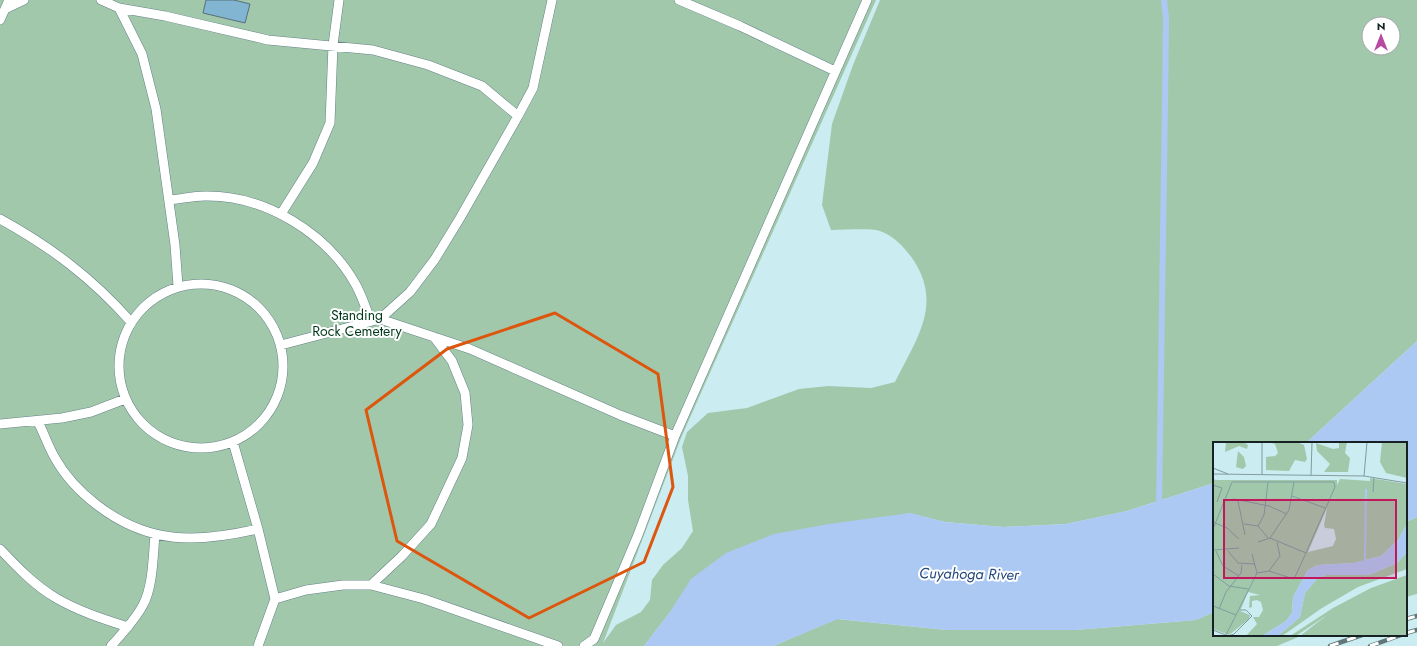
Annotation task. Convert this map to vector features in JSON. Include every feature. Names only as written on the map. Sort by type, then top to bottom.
[{"type":"lane","points":[[0,20],[9,0]]},
{"type":"lane","points":[[5,9],[24,0]]},
{"type":"lane","points":[[101,0],[119,8],[165,16],[268,40],[373,50],[428,65],[482,86],[518,116]]},
{"type":"lane","points":[[281,214],[313,162],[330,123],[333,45],[339,0]]},
{"type":"lane","points":[[281,345],[376,320],[410,292],[435,259],[460,218],[533,88],[552,0]]},
{"type":"lane","points":[[679,0],[740,26],[835,72]]},
{"type":"lane","points":[[584,646],[594,639],[638,535],[675,436],[867,0]]},
{"type":"lane","points":[[119,8],[142,54],[156,108],[175,245],[178,286]]},
{"type":"lane","points":[[169,200],[206,196],[236,200],[281,214],[310,233],[338,258],[356,285],[376,320],[470,349],[620,414],[675,436]]},
{"type":"lane","points":[[0,218],[32,237],[69,263],[106,294],[131,322]]},
{"type":"lane","points":[[211,284],[242,294],[267,316],[281,345],[283,374],[275,402],[258,426],[233,442],[202,448],[170,443],[143,426],[125,399],[118,374],[120,347],[131,322],[151,300],[178,286],[211,284]]},
{"type":"lane","points":[[371,585],[402,556],[431,524],[462,458],[468,425],[465,393],[452,360],[434,337]]},
{"type":"lane","points":[[0,424],[38,422],[91,412],[125,399]]},
{"type":"lane","points":[[38,422],[55,458],[79,491],[115,518],[155,535],[187,538],[224,537],[258,529]]},
{"type":"lane","points":[[233,442],[258,529],[275,599],[258,646]]},
{"type":"lane","points":[[111,646],[128,627],[144,604],[150,581],[155,535]]},
{"type":"lane","points":[[0,549],[25,575],[56,598],[94,616],[128,627]]},
{"type":"lane","points":[[275,599],[306,590],[343,585],[371,585],[424,599],[558,646]]},
{"type":"highlighted area","points":[[555,313],[658,374],[673,487],[644,562],[529,618],[397,541],[366,410],[447,349]]},
{"type":"green space","name":"Standing Rock Cemetery","points":[[0,0],[876,0],[681,438],[603,643],[616,625],[641,612],[650,600],[652,580],[663,565],[682,548],[693,531],[688,500],[688,476],[682,447],[687,432],[708,413],[747,408],[799,389],[828,386],[871,388],[895,382],[918,336],[926,306],[926,291],[921,275],[912,258],[898,242],[880,231],[863,229],[831,230],[822,205],[832,124],[853,65],[880,0],[1417,0],[1417,341],[1307,442],[1213,442],[1213,483],[1127,511],[1066,524],[1003,527],[945,522],[909,513],[670,612],[644,646],[0,646]]},
{"type":"green space","points":[[1417,517],[1417,594],[1407,597],[1407,522]]},
{"type":"green space","points":[[1213,612],[1213,636],[1301,636],[1277,646],[773,646],[837,619],[947,630],[1075,630],[1196,620]]},
{"type":"water","points":[[1417,341],[1417,517],[1407,522],[1407,442],[1307,442]]},
{"type":"water","name":"Cuyahoga River","points":[[1213,483],[1213,612],[1196,620],[1075,630],[947,630],[838,619],[773,646],[644,646],[670,612],[691,579],[726,553],[774,534],[829,524],[910,513],[945,522],[1003,527],[1066,524],[1127,511]]},
{"type":"building","points":[[206,0],[234,0],[250,4],[245,23],[203,13]]},
{"type":"waterway","points":[[1159,508],[1166,18],[1164,0]]},
{"type":"railway","points":[[1407,619],[1417,616]]},
{"type":"railway","points":[[1407,633],[1417,630]]},
{"type":"railway","points":[[1330,646],[1359,636]]},
{"type":"railway","points":[[1370,646],[1398,636]]}]
